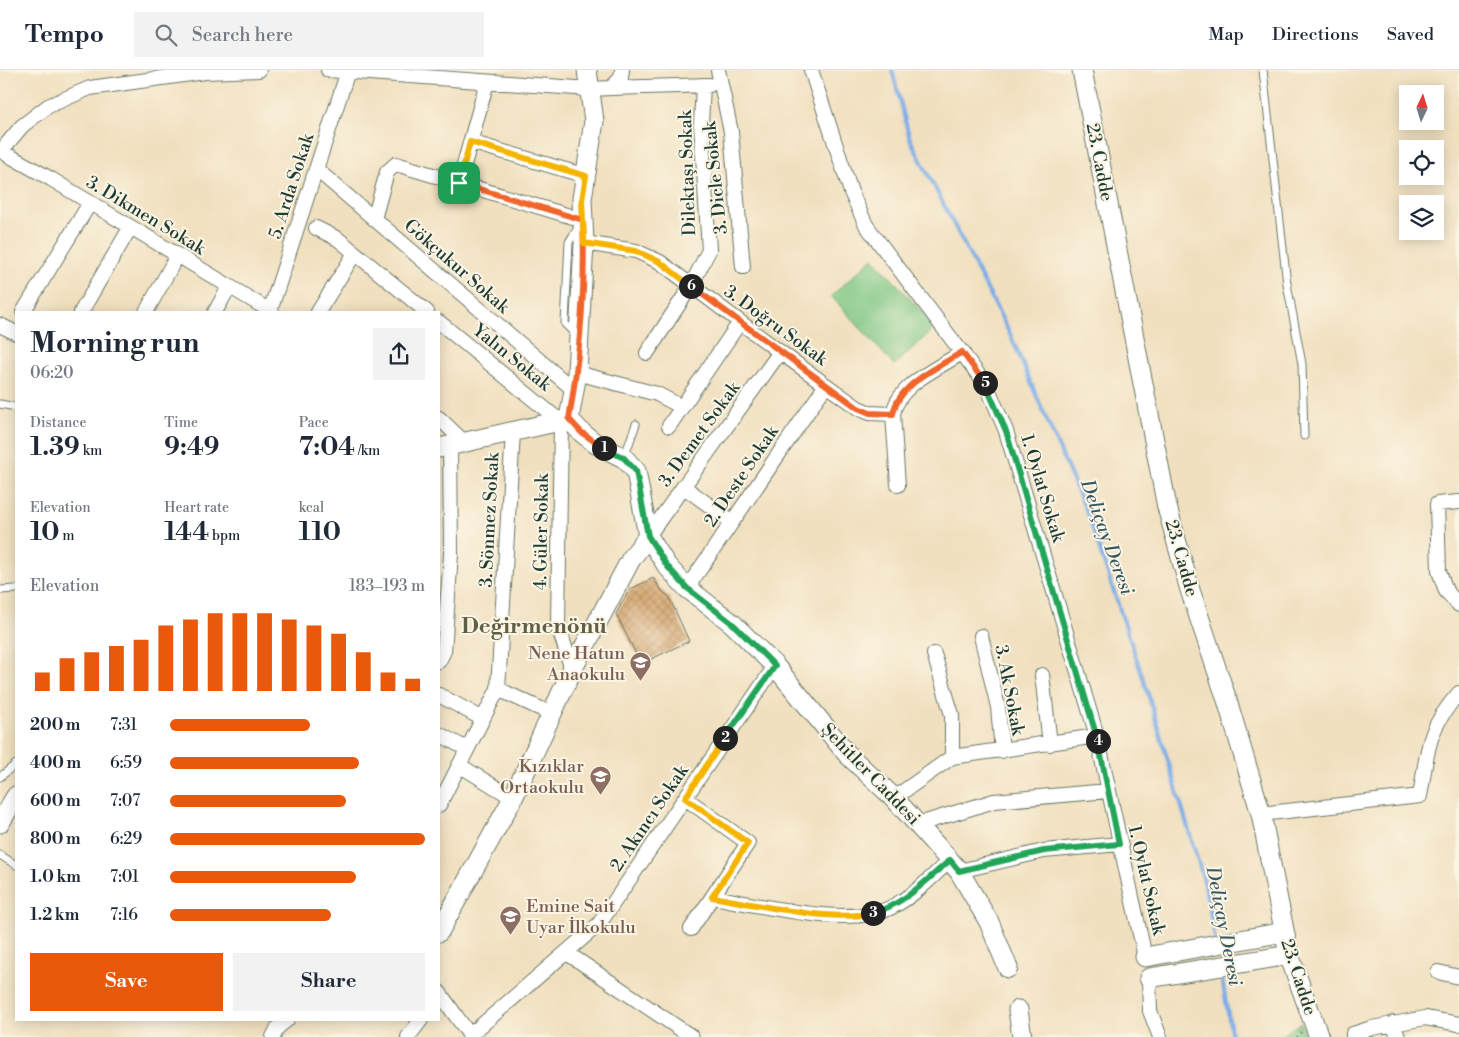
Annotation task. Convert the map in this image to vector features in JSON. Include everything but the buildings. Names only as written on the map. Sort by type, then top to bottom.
[{"type":"street","points":[[0,151],[22,126],[48,106],[90,88],[205,71],[259,70]]},
{"type":"street","points":[[328,70],[590,89],[721,85]]},
{"type":"street","points":[[565,420],[575,382],[584,243],[582,200],[594,121],[587,70]]},
{"type":"street","points":[[611,88],[621,78],[622,70]]},
{"type":"street","name":"3. Dicle Sokak","points":[[718,70],[731,132],[743,267]]},
{"type":"street","name":"1. Oylat Sokak","points":[[811,70],[852,192],[866,225],[987,386],[1006,431],[1097,736],[1145,957]]},
{"type":"street","name":"23. Cadde","points":[[1082,70],[1167,508],[1190,590],[1227,700],[1262,814],[1288,955],[1319,1037]]},
{"type":"street","name":"5. Arda Sokak","points":[[271,311],[316,169],[355,71]]},
{"type":"street","points":[[459,183],[488,82]]},
{"type":"street","name":"Dilektaşı Sokak","points":[[647,353],[691,286],[709,250],[701,124],[703,85]]},
{"type":"street","points":[[470,142],[586,176]]},
{"type":"street","points":[[0,147],[0,159]]},
{"type":"street","name":"3. Dikmen Sokak","points":[[0,151],[269,311]]},
{"type":"street","points":[[374,219],[387,172],[396,164],[583,220]]},
{"type":"street","name":"Gökçukur Sokak","points":[[316,169],[374,219],[575,382]]},
{"type":"street","points":[[24,311],[90,203]]},
{"type":"street","points":[[82,311],[130,228]]},
{"type":"street","points":[[316,228],[338,239],[426,311]]},
{"type":"street","name":"3. Doğru Sokak","points":[[584,243],[636,251],[660,262],[858,408],[870,413],[893,414]]},
{"type":"street","points":[[319,311],[355,253]]},
{"type":"street","points":[[147,311],[177,256]]},
{"type":"street","points":[[216,311],[229,286]]},
{"type":"street","points":[[669,426],[740,322]]},
{"type":"street","name":"Yalın Sokak","points":[[440,323],[565,420]]},
{"type":"street","name":"3. Demet Sokak","points":[[648,536],[780,352]]},
{"type":"street","points":[[898,485],[893,414],[895,403],[903,393],[962,352]]},
{"type":"street","points":[[575,382],[657,394],[682,407]]},
{"type":"street","name":"2. Deste Sokak","points":[[687,588],[826,384]]},
{"type":"street","points":[[440,420],[451,444],[451,554],[444,651],[440,659]]},
{"type":"street","points":[[451,444],[565,420],[596,444],[624,458]]},
{"type":"street","name":"4. Güler Sokak","points":[[565,420],[558,625],[572,670]]},
{"type":"street","name":"3. Sönmez Sokak","points":[[440,800],[498,690],[513,432]]},
{"type":"street","name":"Şehitler Caddesi","points":[[624,458],[636,471],[648,536],[667,566],[687,588],[733,624],[775,666],[848,755],[920,824],[954,866],[989,922],[1008,968]]},
{"type":"street","points":[[684,487],[732,522]]},
{"type":"street","points":[[1459,502],[1438,504],[1438,571],[1446,591],[1459,605]]},
{"type":"street","points":[[440,930],[513,798],[572,670],[631,559],[648,536]]},
{"type":"street","name":"3. Ak Sokak","points":[[981,636],[998,707],[1002,751]]},
{"type":"street","points":[[934,654],[952,715],[952,757]]},
{"type":"street","name":"2. Akıncı Sokak","points":[[470,1036],[599,924],[775,666]]},
{"type":"street","points":[[1042,675],[1050,744]]},
{"type":"street","points":[[498,690],[552,714]]},
{"type":"street","points":[[1262,814],[1420,796],[1430,739],[1440,716],[1459,693]]},
{"type":"street","points":[[440,696],[483,719]]},
{"type":"street","points":[[440,735],[467,749]]},
{"type":"street","points":[[894,798],[952,757],[1097,736]]},
{"type":"street","points":[[459,766],[513,798]]},
{"type":"street","points":[[920,824],[994,801],[1108,791]]},
{"type":"street","points":[[0,823],[15,798]]},
{"type":"street","points":[[685,798],[748,843],[691,929]]},
{"type":"street","points":[[712,897],[825,915],[864,915],[890,908],[954,866],[1044,851],[1119,844]]},
{"type":"street","points":[[1145,957],[1284,932]]},
{"type":"street","points":[[567,953],[692,1037]]},
{"type":"street","points":[[1160,1037],[1150,1011],[1149,978],[1288,955]]},
{"type":"street","points":[[1438,972],[1459,976]]},
{"type":"street","points":[[440,996],[470,1036]]},
{"type":"street","points":[[1018,1010],[1022,1037]]},
{"type":"street","points":[[1353,1037],[1353,1034],[1393,1023],[1425,1018],[1459,1024]]},
{"type":"street","points":[[273,1037],[278,1027],[286,1021]]},
{"type":"street","points":[[408,1037],[420,1021]]},
{"type":"street","points":[[1393,1023],[1398,1037]]},
{"type":"lane","points":[[1263,70],[1287,284],[1302,364],[1304,436]]},
{"type":"lane","points":[[579,337],[565,324],[569,242],[583,220]]},
{"type":"lane","points":[[0,404],[15,407]]},
{"type":"lane","points":[[624,458],[636,424]]},
{"type":"lane","points":[[0,590],[15,589]]},
{"type":"lane","points":[[0,778],[15,765]]},
{"type":"lane","points":[[0,856],[15,864]]},
{"type":"green space","points":[[873,258],[936,327],[894,365],[831,296]]},
{"type":"green space","points":[[1301,1022],[1306,1037],[1280,1037]]},
{"type":"waterway","name":"Deliçay Deresi","points":[[892,70],[910,139],[1010,334],[1089,518],[1146,687],[1205,885],[1215,939]]},
{"type":"waterway","name":"Deliçay Deresi","points":[[1221,973],[1232,1037]]},
{"type":"place","name":"Nene Hatun Anaokulu","points":[[641,682]]},
{"type":"place","name":"Kızıklar Ortaokulu","points":[[600,795]]},
{"type":"place","name":"Emine Sait Uyar İlkokulu","points":[[510,935]]},
{"type":"district","name":"Değirmenönü","points":[[534,625]]},
{"type":"route","points":[[459,183],[470,142],[586,176],[582,200],[584,243],[636,251],[660,262],[780,352],[858,408],[870,413],[893,414],[895,403],[903,393],[962,352],[987,386],[1006,431],[1097,736],[1119,844],[1044,851],[959,871],[950,860],[914,892],[890,908],[864,915],[825,915],[712,897],[748,843],[685,798],[775,666],[733,624],[687,588],[667,566],[648,536],[636,471],[624,458],[596,444],[569,419],[577,373],[584,243],[583,220],[459,183]]}]
